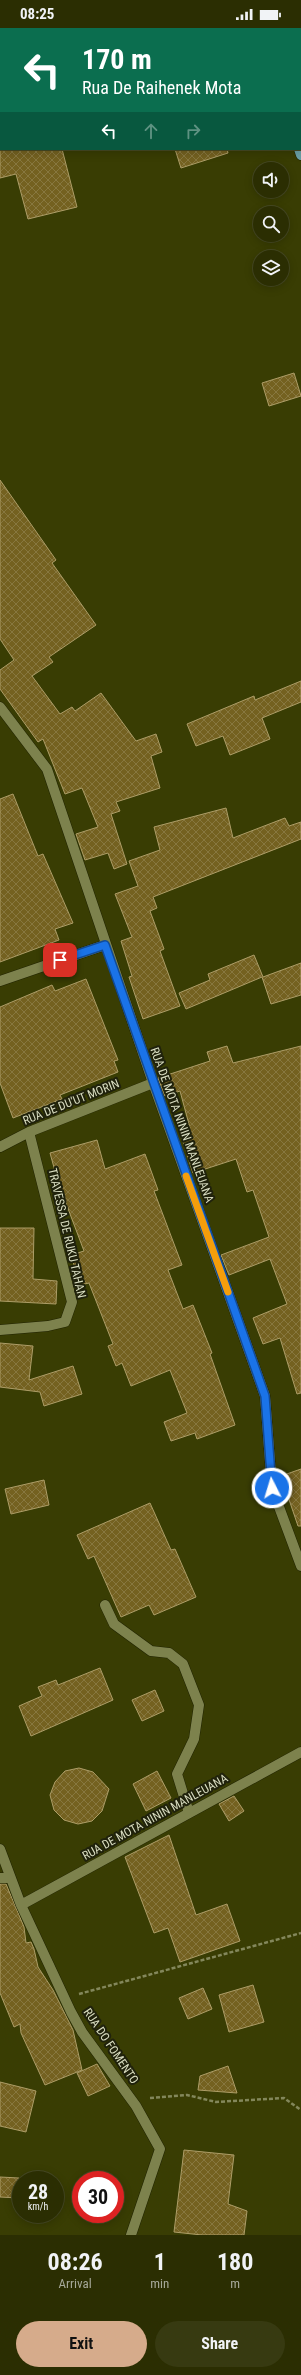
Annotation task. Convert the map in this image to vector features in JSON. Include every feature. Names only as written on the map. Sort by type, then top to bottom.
[{"type":"street","name":"RUA DE MOTA NININ MANLEUANA","points":[[0,707],[46,769],[153,1083],[265,1396],[272,1488],[301,1566]]},
{"type":"street","points":[[0,981],[105,945]]},
{"type":"street","name":"RUA DE DU’UT MORIN","points":[[0,1147],[30,1132],[153,1083]]},
{"type":"street","name":"TRAVESSA DE RUKU TAHAN","points":[[0,1330],[42,1327],[65,1322],[72,1302],[30,1132]]},
{"type":"street","points":[[105,1606],[114,1624],[151,1651],[169,1653],[183,1664],[199,1705],[194,1739],[177,1774],[189,1813]]},
{"type":"street","name":"RUA DE MOTA NININ MANLEUANA","points":[[21,1905],[301,1752]]},
{"type":"street","name":"RUA DO FOMENTO","points":[[0,1849],[5,1878],[21,1905],[82,2032],[131,2100],[160,2149],[131,2235]]},
{"type":"path","points":[[65,1998],[301,1933]]},
{"type":"path","points":[[131,2100],[187,2095],[216,2102],[284,2098],[301,2110]]},
{"type":"building","points":[[0,150],[62,150],[77,207],[28,219],[16,174],[0,178]]},
{"type":"building","points":[[175,150],[227,150],[228,153],[181,168]]},
{"type":"building","points":[[294,373],[301,396],[269,406],[262,383]]},
{"type":"building","points":[[0,480],[56,560],[52,563],[96,625],[49,657],[53,662],[32,676],[60,714],[72,707],[75,711],[101,693],[136,741],[156,734],[162,752],[151,756],[160,788],[116,802],[120,811],[111,814],[127,864],[114,869],[108,853],[85,860],[76,834],[98,827],[82,788],[65,794],[43,739],[38,742],[0,689],[0,670],[14,660],[0,639]]},
{"type":"building","points":[[301,681],[301,702],[262,718],[270,739],[230,755],[223,736],[196,746],[187,724],[254,696],[255,700]]},
{"type":"building","points":[[13,794],[38,856],[43,854],[73,923],[55,929],[59,940],[0,962],[0,799]]},
{"type":"building","points":[[226,808],[233,838],[285,818],[289,826],[301,822],[301,839],[153,897],[157,908],[150,911],[164,949],[160,951],[180,1006],[143,1019],[129,977],[132,976],[121,941],[132,937],[115,894],[138,886],[129,861],[160,850],[154,827]]},
{"type":"building","points":[[254,955],[263,977],[301,963],[301,995],[271,1004],[262,977],[186,1009],[179,993],[210,980],[208,974]]},
{"type":"building","points":[[86,979],[118,1060],[114,1061],[118,1072],[60,1095],[62,1099],[13,1118],[0,1083],[0,1007],[52,985],[55,991]]},
{"type":"building","points":[[227,1046],[233,1063],[301,1046],[301,1393],[297,1394],[280,1338],[263,1344],[253,1318],[287,1304],[270,1259],[229,1275],[221,1255],[269,1237],[253,1190],[247,1192],[236,1159],[193,1173],[180,1132],[190,1128],[180,1091],[165,1096],[158,1078],[210,1061],[207,1052]]},
{"type":"building","points":[[97,1140],[105,1169],[145,1154],[158,1190],[154,1191],[182,1265],[168,1270],[183,1309],[193,1305],[212,1353],[210,1354],[235,1425],[197,1439],[195,1433],[171,1441],[164,1422],[187,1413],[170,1370],[131,1386],[122,1363],[116,1366],[108,1346],[113,1344],[89,1283],[80,1285],[71,1255],[84,1251],[58,1182],[50,1153]]},
{"type":"building","points":[[0,1228],[34,1228],[33,1279],[57,1281],[56,1304],[0,1301]]},
{"type":"building","points":[[0,1343],[33,1346],[29,1380],[73,1366],[82,1394],[44,1406],[40,1392],[0,1387]]},
{"type":"building","points":[[301,1469],[301,1526],[298,1526],[281,1476]]},
{"type":"building","points":[[44,1480],[49,1505],[11,1514],[5,1489]]},
{"type":"building","points":[[150,1503],[171,1550],[175,1549],[196,1597],[154,1615],[149,1605],[121,1617],[94,1556],[88,1559],[77,1535]]},
{"type":"building","points":[[100,1668],[113,1700],[31,1736],[19,1706],[42,1696],[38,1687],[56,1680],[58,1685]]},
{"type":"building","points":[[155,1690],[164,1711],[142,1721],[132,1700]]},
{"type":"building","points":[[79,1768],[93,1772],[109,1789],[102,1811],[92,1821],[78,1824],[64,1820],[54,1810],[50,1795],[55,1782],[65,1771]]},
{"type":"building","points":[[157,1771],[171,1798],[146,1811],[133,1784]]},
{"type":"building","points":[[234,1796],[244,1811],[229,1821],[219,1804]]},
{"type":"building","points":[[169,1835],[196,1915],[227,1904],[240,1941],[180,1962],[168,1928],[154,1933],[125,1857]]},
{"type":"building","points":[[0,1884],[6,1884],[24,1927],[26,1943],[31,1942],[38,1967],[53,1990],[73,2030],[82,2070],[45,2085],[21,2033],[20,2024],[14,2027],[0,1993]]},
{"type":"building","points":[[253,1985],[264,2022],[229,2032],[219,1995]]},
{"type":"building","points":[[203,1988],[212,2009],[188,2019],[179,1998]]},
{"type":"building","points":[[97,2064],[110,2086],[88,2096],[77,2073]]},
{"type":"building","points":[[228,2066],[237,2093],[198,2090],[200,2076]]},
{"type":"building","points":[[0,2082],[36,2091],[26,2132],[0,2126]]},
{"type":"building","points":[[184,2150],[234,2155],[228,2204],[247,2211],[244,2235],[202,2235],[174,2232]]},
{"type":"building","points":[[0,2177],[12,2178],[12,2198],[0,2197]]},
{"type":"slow traffic","points":[[186,1176],[228,1292]]},
{"type":"route","points":[[60,960],[105,945],[265,1396],[272,1488]]}]
